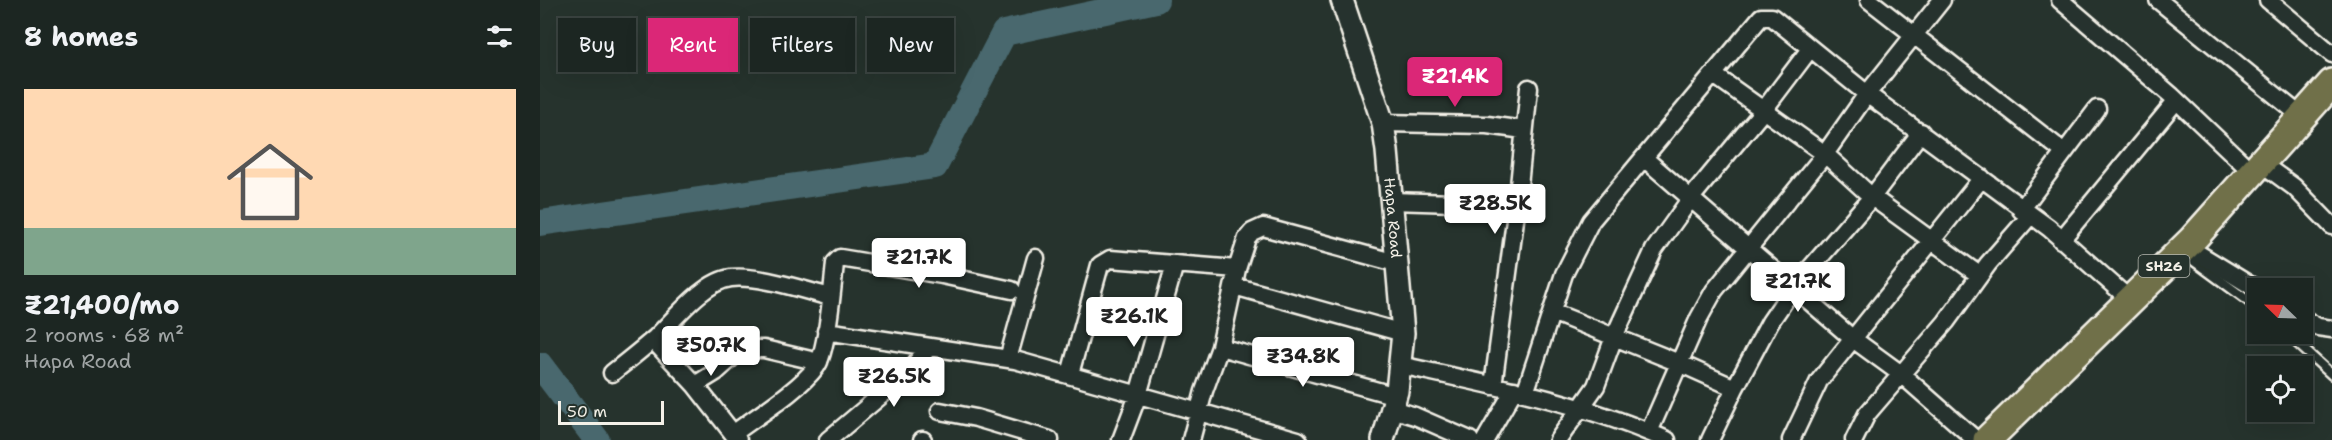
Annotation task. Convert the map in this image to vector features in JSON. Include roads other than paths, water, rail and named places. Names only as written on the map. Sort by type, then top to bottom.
[{"type":"main road","name":"SH26","points":[[1987,440],[2183,248],[2321,100]]},
{"type":"street","name":"Hapa Road","points":[[1342,0],[1383,123],[1391,201],[1403,333],[1394,402],[1383,440]]},
{"type":"street","points":[[1869,0],[2064,152]]},
{"type":"street","points":[[1649,432],[1699,318],[1714,291],[1825,154],[1867,94],[1942,0]]},
{"type":"street","points":[[2060,0],[2257,167],[2294,187],[2332,226]]},
{"type":"street","points":[[2158,0],[2321,100]]},
{"type":"street","points":[[2268,0],[2332,54]]},
{"type":"street","points":[[1485,440],[1520,391],[1552,312],[1564,273],[1591,221],[1761,17],[1766,15],[1772,16],[1867,94],[1921,132],[2025,213],[2049,228],[2129,299]]},
{"type":"street","points":[[1558,440],[1596,386],[1614,337],[1654,250],[1691,198],[1763,111],[1810,49]]},
{"type":"street","points":[[1714,75],[1825,154],[1872,197],[1979,275]]},
{"type":"street","points":[[1493,386],[1517,205],[1529,88]]},
{"type":"street","points":[[2061,240],[2176,100]]},
{"type":"street","points":[[1854,440],[1867,414],[1946,322],[2025,213],[2064,152],[2097,109]]},
{"type":"street","points":[[1383,123],[1487,125],[1524,130]]},
{"type":"street","points":[[1710,440],[1770,322],[1794,287],[1872,197],[1921,132]]},
{"type":"street","points":[[1644,158],[1853,339],[1901,374],[1977,440]]},
{"type":"street","points":[[1791,440],[1819,381],[1982,178]]},
{"type":"street","points":[[1391,201],[1517,205]]},
{"type":"street","points":[[1191,440],[1204,391],[1220,347],[1237,269],[1247,238],[1252,232],[1263,227],[1396,263]]},
{"type":"street","points":[[2183,248],[2247,284]]},
{"type":"street","points":[[653,340],[695,385],[735,437],[799,384],[819,362],[826,332],[836,263],[842,258],[1012,290]]},
{"type":"street","points":[[1008,359],[1036,258]]},
{"type":"street","points":[[1070,375],[1100,265],[1110,259],[1237,269]]},
{"type":"street","points":[[1121,440],[1138,394],[1175,264]]},
{"type":"street","points":[[612,373],[653,340],[706,289],[718,282],[731,278],[759,281],[831,297]]},
{"type":"street","points":[[1234,286],[1403,333]]},
{"type":"street","points":[[1552,312],[1735,388]]},
{"type":"street","points":[[2313,324],[2332,329]]},
{"type":"street","points":[[826,332],[1008,359],[1298,440]]},
{"type":"street","points":[[828,440],[909,372],[930,347]]},
{"type":"street","points":[[1220,347],[1394,402],[1415,416],[1470,440]]},
{"type":"street","points":[[695,385],[716,372],[737,353],[753,349],[764,349],[819,362]]},
{"type":"street","points":[[1400,365],[1520,391],[1580,407],[1667,440]]},
{"type":"street","points":[[940,411],[976,418],[1050,440]]},
{"type":"lane","points":[[2183,248],[2247,299]]},
{"type":"lane","points":[[2298,344],[2332,375]]},
{"type":"waterway","points":[[540,223],[935,166],[1004,33],[1156,0]]},
{"type":"waterway","points":[[540,365],[597,440]]}]
